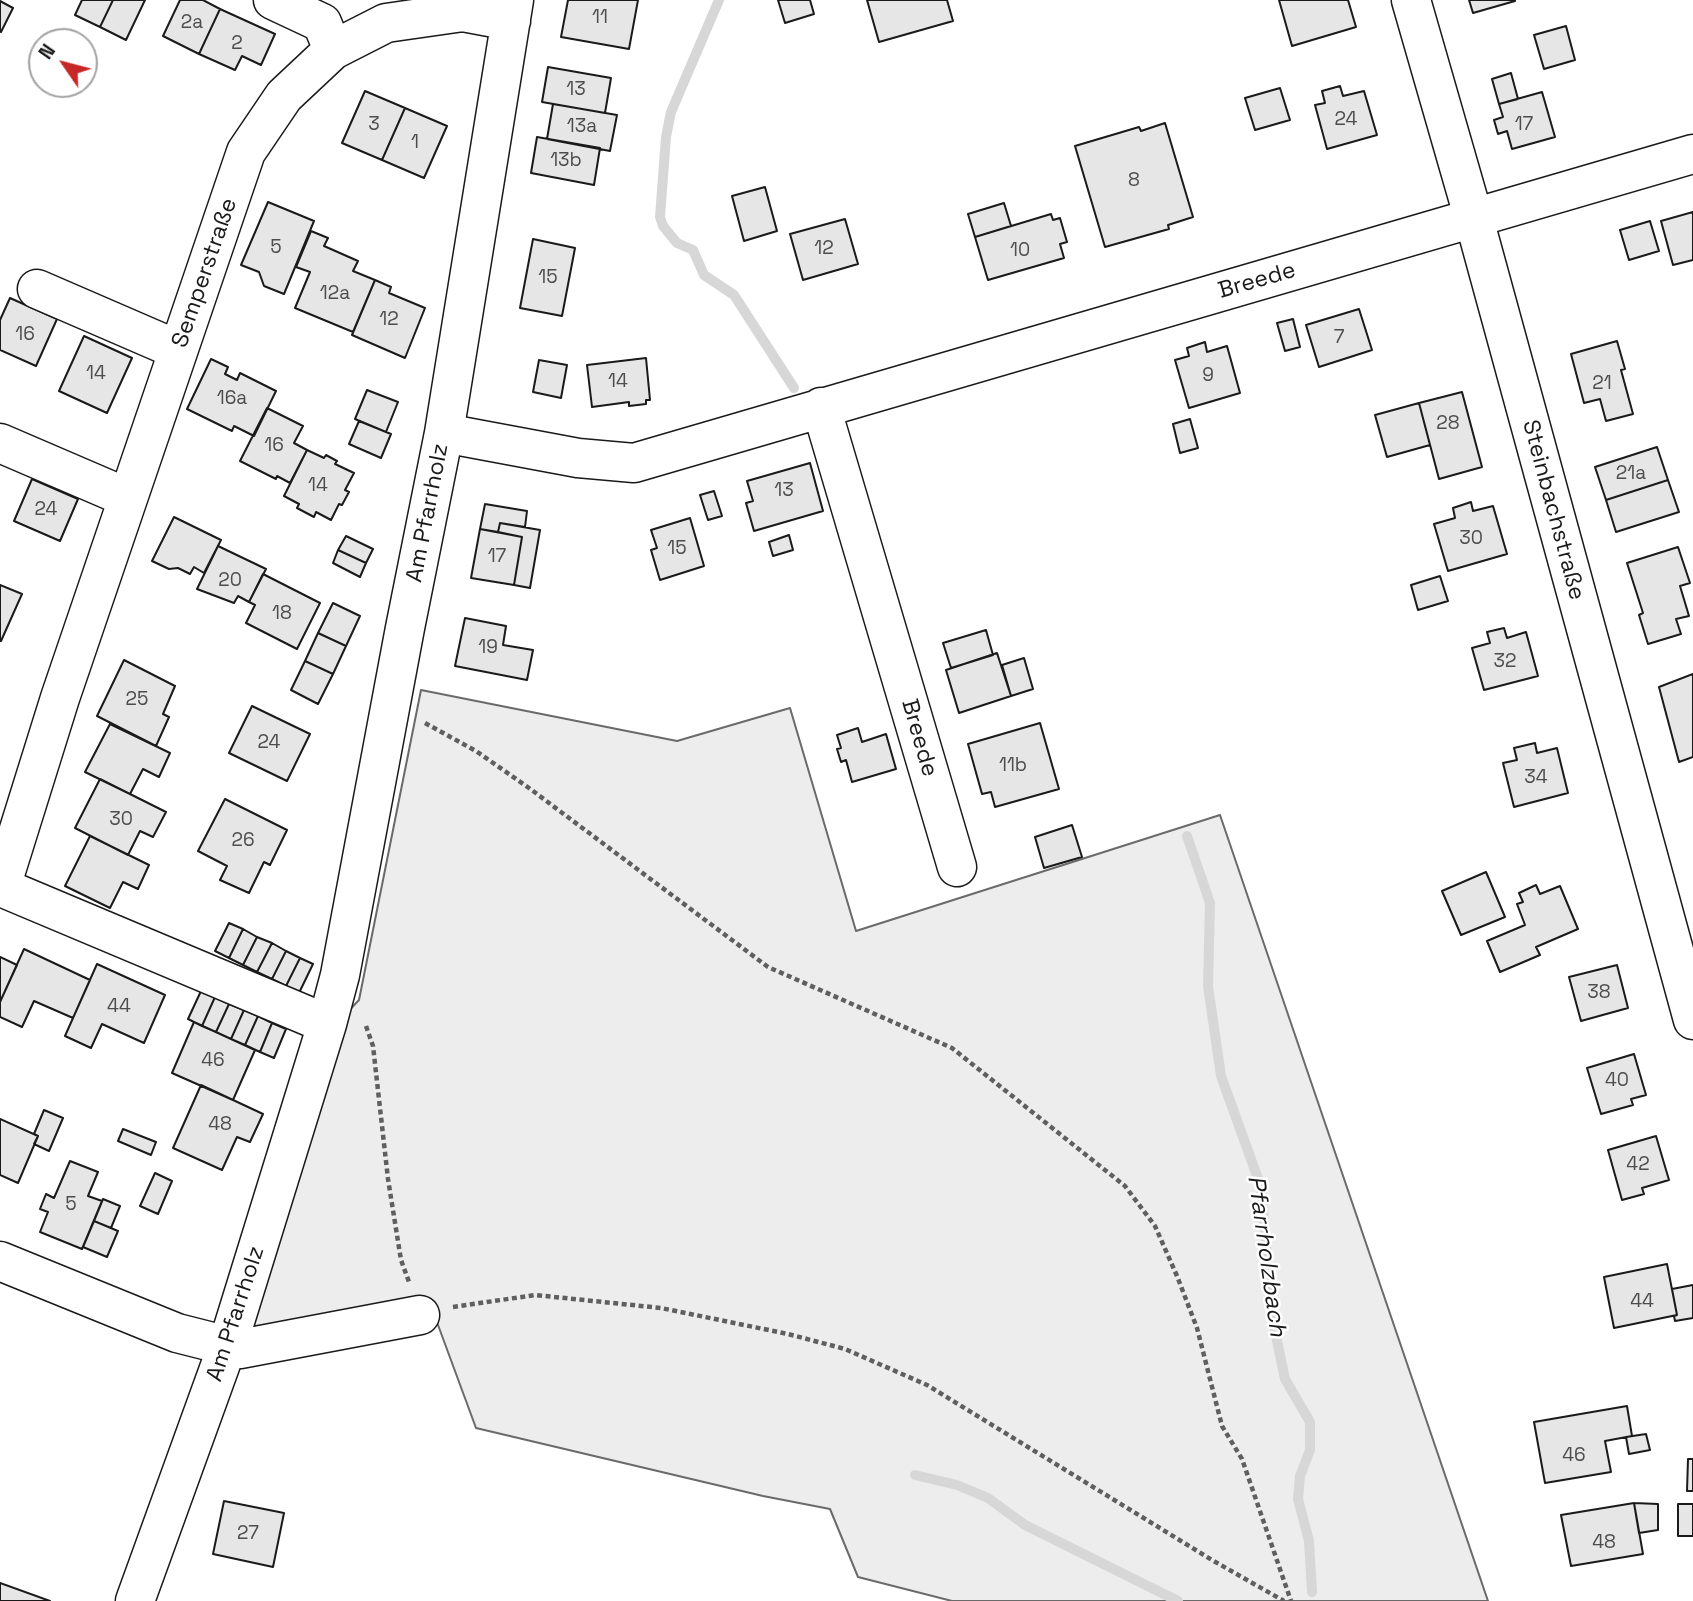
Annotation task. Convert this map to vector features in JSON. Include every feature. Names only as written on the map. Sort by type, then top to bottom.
[{"type":"street","points":[[272,0],[322,23],[333,50]]},
{"type":"street","name":"Steinbachstraße","points":[[1411,0],[1474,219],[1693,1020]]},
{"type":"street","name":"Semperstraße","points":[[327,1024],[1,887],[60,698],[246,152],[284,96],[333,50],[386,23],[463,12],[513,10]]},
{"type":"street","name":"Am Pfarrholz","points":[[135,1601],[228,1344],[340,975],[444,433],[513,10]]},
{"type":"street","name":"Breede","points":[[444,433],[578,458],[634,463],[1693,154]]},
{"type":"street","points":[[37,289],[178,350]]},
{"type":"street","name":"Breede","points":[[821,407],[957,867]]},
{"type":"street","points":[[0,443],[128,498]]},
{"type":"street","points":[[0,1261],[177,1333],[240,1349],[420,1314]]},
{"type":"path","points":[[392,705],[476,751],[768,967],[952,1048],[1125,1186],[1155,1226],[1177,1276],[1197,1328],[1222,1426],[1242,1459],[1290,1601]]},
{"type":"path","points":[[340,975],[358,1005],[373,1046],[388,1179],[401,1259],[420,1314],[475,1302],[535,1295],[661,1308],[788,1334],[845,1349],[927,1385],[1212,1560],[1284,1601]]},
{"type":"shaded area","points":[[421,690],[677,741],[790,708],[856,931],[1220,815],[1488,1601],[952,1601],[858,1577],[830,1509],[763,1496],[476,1428],[431,1306],[241,1343],[338,1022],[359,1000]]},
{"type":"building","points":[[82,0],[113,0],[100,27],[75,15]]},
{"type":"building","points":[[113,0],[145,0],[126,40],[100,27]]},
{"type":"building","points":[[180,0],[203,0],[220,9],[199,54],[163,36]]},
{"type":"building","points":[[568,0],[638,0],[629,49],[561,37]]},
{"type":"building","points":[[778,0],[810,0],[814,14],[785,23]]},
{"type":"building","points":[[867,0],[947,0],[953,21],[879,42]]},
{"type":"building","points":[[1279,0],[1348,0],[1356,27],[1292,46]]},
{"type":"building","points":[[1469,0],[1515,0],[1515,1],[1473,13]]},
{"type":"building","points":[[0,1],[13,8],[1,32],[0,31]]},
{"type":"building","points":[[220,9],[275,34],[261,65],[242,56],[235,70],[199,54]]},
{"type":"building","points":[[1566,26],[1575,60],[1544,69],[1534,35]]},
{"type":"building","points":[[548,67],[611,78],[605,113],[542,102]]},
{"type":"building","points":[[1511,73],[1518,99],[1499,104],[1492,79]]},
{"type":"building","points":[[1340,86],[1343,96],[1364,91],[1377,135],[1327,149],[1315,105],[1325,103],[1322,91]]},
{"type":"building","points":[[1280,88],[1290,120],[1255,130],[1245,98]]},
{"type":"building","points":[[365,91],[405,108],[382,160],[342,143]]},
{"type":"building","points":[[1542,92],[1555,137],[1512,149],[1507,131],[1498,134],[1494,120],[1503,117],[1499,104]]},
{"type":"building","points":[[553,104],[617,115],[610,151],[547,139]]},
{"type":"building","points":[[405,108],[447,126],[424,178],[382,160]]},
{"type":"building","points":[[1165,123],[1193,217],[1168,225],[1169,229],[1105,247],[1075,146],[1139,127],[1141,131]]},
{"type":"building","points":[[537,137],[600,148],[594,185],[531,173]]},
{"type":"building","points":[[765,187],[777,231],[744,241],[732,196]]},
{"type":"building","points":[[268,202],[314,221],[284,294],[264,286],[259,272],[241,265]]},
{"type":"building","points":[[1004,203],[1011,226],[975,237],[968,214]]},
{"type":"building","points":[[1693,212],[1693,260],[1673,265],[1661,221]]},
{"type":"building","points":[[1051,214],[1053,220],[1060,218],[1067,242],[1060,244],[1064,258],[988,280],[975,237]]},
{"type":"building","points":[[845,219],[858,264],[803,280],[790,234]]},
{"type":"building","points":[[1650,221],[1659,251],[1629,260],[1620,230]]},
{"type":"building","points":[[311,231],[328,238],[324,246],[358,261],[353,271],[375,280],[353,332],[295,308],[310,272],[296,267]]},
{"type":"building","points":[[533,239],[575,248],[562,316],[520,308]]},
{"type":"building","points":[[375,280],[391,287],[389,293],[425,308],[405,358],[352,335]]},
{"type":"building","points":[[10,298],[57,319],[36,366],[0,350],[0,320]]},
{"type":"building","points":[[1359,309],[1372,350],[1319,367],[1306,325]]},
{"type":"building","points":[[1293,319],[1300,347],[1285,351],[1277,323]]},
{"type":"building","points":[[84,336],[132,358],[107,413],[59,391]]},
{"type":"building","points":[[1617,341],[1625,369],[1621,370],[1633,414],[1606,421],[1600,399],[1584,403],[1571,354]]},
{"type":"building","points":[[1205,342],[1207,352],[1227,346],[1240,393],[1189,408],[1175,360],[1189,356],[1187,348]]},
{"type":"building","points":[[646,358],[650,400],[646,400],[646,404],[629,406],[629,402],[592,407],[587,365]]},
{"type":"building","points":[[211,359],[228,367],[225,374],[237,380],[240,373],[276,391],[254,436],[234,426],[232,431],[187,409]]},
{"type":"building","points":[[539,360],[567,365],[561,398],[533,392]]},
{"type":"building","points":[[367,390],[398,402],[386,432],[355,419]]},
{"type":"building","points":[[1462,392],[1482,467],[1439,479],[1419,403]]},
{"type":"building","points":[[1419,403],[1430,445],[1387,457],[1375,415]]},
{"type":"building","points":[[267,408],[303,426],[294,443],[307,450],[290,483],[240,461]]},
{"type":"building","points":[[1190,419],[1198,448],[1180,453],[1173,424]]},
{"type":"building","points":[[359,421],[391,434],[381,458],[349,444]]},
{"type":"building","points":[[1657,447],[1668,480],[1606,500],[1595,467]]},
{"type":"building","points":[[307,450],[324,458],[326,455],[337,461],[335,464],[354,473],[345,490],[349,492],[331,520],[316,512],[314,517],[297,508],[299,504],[284,496]]},
{"type":"building","points":[[810,463],[823,511],[754,531],[746,503],[753,501],[747,481]]},
{"type":"building","points":[[32,479],[78,499],[60,541],[14,521]]},
{"type":"building","points":[[1668,480],[1679,512],[1616,532],[1606,500]]},
{"type":"building","points":[[714,491],[722,516],[708,520],[700,495]]},
{"type":"building","points":[[1471,502],[1473,511],[1493,506],[1507,554],[1448,571],[1434,524],[1455,518],[1453,508]]},
{"type":"building","points":[[485,504],[527,511],[525,527],[500,523],[498,532],[480,529]]},
{"type":"building","points":[[174,517],[221,540],[204,573],[194,567],[190,574],[152,561]]},
{"type":"building","points":[[690,518],[704,566],[660,580],[651,550],[657,548],[651,530]]},
{"type":"building","points":[[500,523],[540,530],[530,588],[514,585],[522,537],[498,532]]},
{"type":"building","points":[[480,529],[522,537],[514,585],[471,578]]},
{"type":"building","points":[[789,535],[793,550],[773,556],[769,542]]},
{"type":"building","points":[[346,536],[373,549],[366,563],[338,550]]},
{"type":"building","points":[[218,546],[266,569],[249,602],[238,596],[234,603],[197,589]]},
{"type":"building","points":[[1678,547],[1690,583],[1680,586],[1689,616],[1676,619],[1681,634],[1648,644],[1639,615],[1643,613],[1627,563]]},
{"type":"building","points":[[338,550],[366,563],[360,577],[333,563]]},
{"type":"building","points":[[263,574],[320,603],[297,649],[246,623],[255,605],[249,602]]},
{"type":"building","points":[[1440,576],[1448,601],[1418,610],[1411,585]]},
{"type":"building","points":[[0,585],[22,594],[1,641],[0,641]]},
{"type":"building","points":[[333,603],[360,616],[346,646],[318,633]]},
{"type":"building","points":[[465,618],[506,626],[503,645],[533,650],[527,680],[455,666]]},
{"type":"building","points":[[1504,628],[1507,638],[1526,632],[1538,676],[1484,690],[1472,648],[1490,643],[1487,632]]},
{"type":"building","points":[[986,630],[993,655],[951,668],[943,643]]},
{"type":"building","points":[[318,633],[346,646],[333,674],[305,661]]},
{"type":"building","points":[[997,653],[1011,696],[959,713],[946,670]]},
{"type":"building","points":[[1024,658],[1033,689],[1011,696],[1002,665]]},
{"type":"building","points":[[124,660],[175,686],[163,714],[169,717],[156,746],[97,716]]},
{"type":"building","points":[[305,661],[333,674],[318,704],[291,690]]},
{"type":"building","points":[[1693,674],[1693,757],[1679,762],[1659,687]]},
{"type":"building","points":[[252,706],[310,734],[287,781],[229,753]]},
{"type":"building","points":[[1040,723],[1059,789],[995,807],[991,792],[982,794],[968,744]]},
{"type":"building","points":[[110,724],[170,753],[159,777],[143,769],[130,794],[85,772]]},
{"type":"building","points":[[858,728],[862,742],[886,734],[896,769],[852,782],[846,760],[841,762],[837,735]]},
{"type":"building","points":[[1535,743],[1537,753],[1557,748],[1568,793],[1514,807],[1503,763],[1517,760],[1514,748]]},
{"type":"building","points":[[100,779],[166,812],[153,837],[140,831],[128,855],[75,828]]},
{"type":"building","points":[[225,799],[287,830],[270,865],[264,862],[249,893],[220,880],[227,866],[198,851]]},
{"type":"building","points":[[1072,825],[1082,857],[1044,868],[1035,837]]},
{"type":"building","points":[[90,836],[149,865],[138,889],[123,882],[110,908],[65,886]]},
{"type":"building","points":[[1486,872],[1505,917],[1461,935],[1442,891]]},
{"type":"building","points":[[1536,885],[1540,894],[1560,886],[1578,929],[1536,947],[1540,955],[1500,972],[1487,941],[1525,925],[1517,904],[1523,902],[1519,893]]},
{"type":"building","points":[[229,923],[243,929],[229,958],[215,951]]},
{"type":"building","points":[[243,929],[257,937],[243,965],[229,958]]},
{"type":"building","points":[[257,937],[272,943],[257,972],[243,965]]},
{"type":"building","points":[[272,943],[286,951],[272,979],[257,972]]},
{"type":"building","points":[[24,949],[90,980],[73,1018],[34,1001],[22,1027],[0,1017],[0,1002]]},
{"type":"building","points":[[286,951],[300,958],[286,986],[272,979]]},
{"type":"building","points":[[0,957],[17,965],[0,1002]]},
{"type":"building","points":[[300,958],[313,964],[299,993],[286,986]]},
{"type":"building","points":[[97,964],[165,995],[144,1043],[102,1024],[91,1048],[65,1036]]},
{"type":"building","points":[[1617,965],[1628,1008],[1581,1021],[1569,977]]},
{"type":"building","points":[[201,991],[215,997],[202,1026],[188,1019]]},
{"type":"building","points":[[215,997],[229,1004],[216,1032],[202,1026]]},
{"type":"building","points":[[229,1004],[244,1010],[231,1039],[216,1032]]},
{"type":"building","points":[[244,1010],[258,1016],[245,1045],[231,1039]]},
{"type":"building","points":[[258,1016],[272,1023],[260,1052],[245,1045]]},
{"type":"building","points":[[194,1022],[255,1050],[233,1100],[172,1073]]},
{"type":"building","points":[[272,1023],[286,1029],[274,1058],[260,1052]]},
{"type":"building","points":[[1634,1054],[1646,1095],[1631,1099],[1633,1105],[1601,1114],[1587,1068]]},
{"type":"building","points":[[201,1085],[263,1114],[250,1142],[237,1137],[222,1170],[173,1148]]},
{"type":"building","points":[[44,1110],[63,1118],[49,1151],[34,1144],[38,1136],[34,1134]]},
{"type":"building","points":[[0,1119],[38,1136],[18,1183],[0,1175]]},
{"type":"building","points":[[123,1129],[156,1142],[151,1155],[118,1141]]},
{"type":"building","points":[[1656,1136],[1669,1180],[1642,1188],[1644,1194],[1622,1200],[1608,1150]]},
{"type":"building","points":[[70,1161],[98,1172],[88,1196],[102,1201],[82,1249],[40,1232],[48,1212],[40,1209],[46,1194],[54,1198]]},
{"type":"building","points":[[155,1173],[172,1181],[158,1214],[140,1206]]},
{"type":"building","points":[[103,1199],[120,1206],[111,1228],[94,1221]]},
{"type":"building","points":[[94,1221],[118,1231],[107,1257],[83,1247]]},
{"type":"building","points":[[1667,1264],[1677,1315],[1614,1328],[1604,1277]]},
{"type":"building","points":[[1693,1285],[1693,1318],[1675,1321],[1674,1316],[1677,1315],[1672,1289]]},
{"type":"building","points":[[1627,1406],[1632,1436],[1605,1441],[1611,1472],[1545,1483],[1534,1422]]},
{"type":"building","points":[[1646,1434],[1650,1450],[1629,1454],[1626,1437]]},
{"type":"building","points":[[1688,1459],[1693,1459],[1693,1491],[1687,1491]]},
{"type":"building","points":[[224,1501],[284,1513],[273,1567],[213,1554]]},
{"type":"building","points":[[1634,1503],[1658,1504],[1658,1530],[1639,1533]]},
{"type":"building","points":[[1634,1503],[1643,1554],[1571,1566],[1561,1515]]},
{"type":"building","points":[[1678,1504],[1693,1504],[1693,1536],[1678,1536]]},
{"type":"building","points":[[0,1583],[50,1601],[0,1601]]},
{"type":"waterway","points":[[719,0],[671,112],[666,137],[660,217],[663,226],[677,243],[693,250],[704,275],[734,295],[794,388]]},
{"type":"waterway","name":"Pfarrholzbach","points":[[1187,836],[1210,903],[1208,986],[1221,1076],[1261,1187],[1272,1316],[1285,1379],[1310,1422],[1310,1450],[1300,1476],[1298,1499],[1309,1541],[1312,1592]]},
{"type":"waterway","points":[[915,1475],[957,1485],[988,1498],[1025,1525],[1178,1601]]}]
